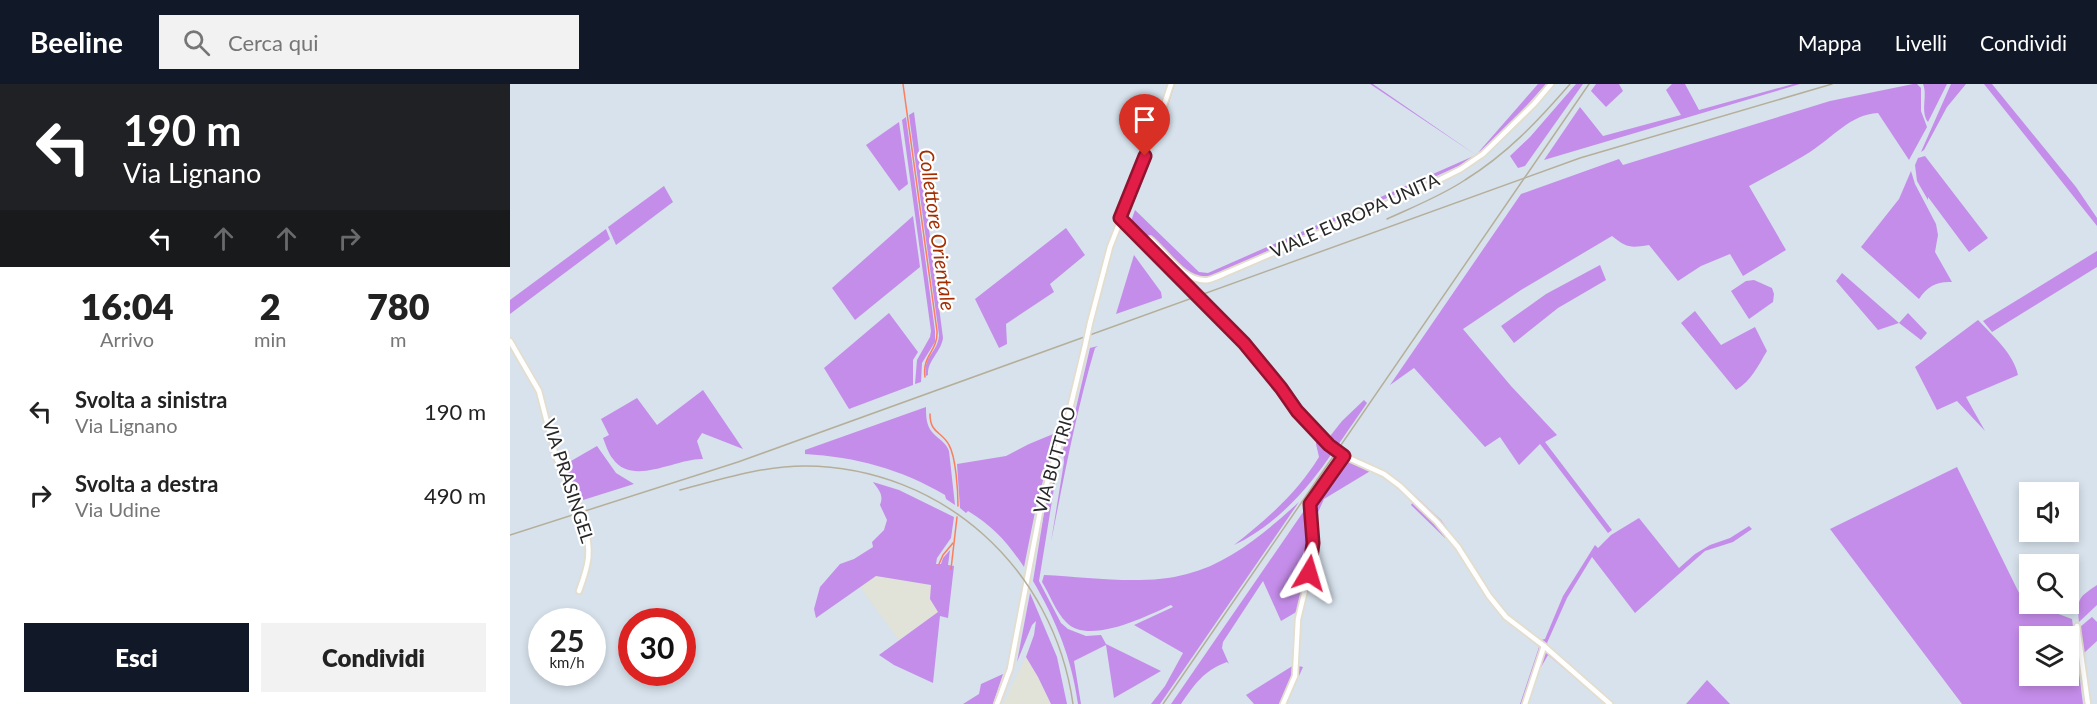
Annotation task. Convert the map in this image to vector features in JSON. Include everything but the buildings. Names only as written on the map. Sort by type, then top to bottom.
[{"type":"street","name":"VIA BUTTRIO","points":[[997,704],[1007,680],[1043,496],[1066,421],[1106,260],[1171,84]]},
{"type":"street","name":"VIALE EUROPA UNITA","points":[[1144,241],[1150,239],[1188,275],[1197,279],[1210,279],[1231,272],[1419,190],[1461,169],[1483,154],[1551,84]]},
{"type":"street","points":[[1120,218],[1244,343],[1281,388],[1291,404],[1332,448],[1384,474],[1400,486],[1437,522],[1458,547],[1489,596],[1506,617],[1544,646],[1610,704]]},
{"type":"street","name":"VIA PRASINGEL","points":[[510,341],[539,391],[556,457],[579,507],[584,524],[590,559],[579,591]]},
{"type":"street","points":[[1283,704],[1295,676],[1298,619],[1313,557],[1310,504],[1344,456]]},
{"type":"street","points":[[2079,640],[2088,704]]},
{"type":"street","points":[[1525,704],[1544,646]]},
{"type":"shaded area","points":[[1370,84],[1373,84],[1476,155]]},
{"type":"shaded area","points":[[1538,84],[1546,84],[1506,128],[1478,153]]},
{"type":"shaded area","points":[[1576,84],[1583,84],[1525,166],[1518,168],[1510,156],[1530,137]]},
{"type":"shaded area","points":[[1596,84],[1619,84],[1623,91],[1606,107],[1591,91]]},
{"type":"shaded area","points":[[1672,84],[1685,84],[1699,110],[1800,84],[1544,160],[1580,107],[1603,136],[1681,115],[1666,90]]},
{"type":"shaded area","points":[[1913,84],[1921,88],[1921,111],[1927,127],[1909,160],[1878,113],[1868,114],[1850,122],[1810,152],[1749,186],[1786,250],[1743,276],[1730,254],[1701,266],[1678,281],[1649,245],[1629,246],[1612,236],[1521,290],[1463,329],[1511,386],[1557,435],[1545,442],[1612,530],[1608,533],[1540,444],[1519,465],[1500,437],[1485,447],[1414,368],[1390,385],[1521,194],[1619,159],[1623,165],[1830,101]]},
{"type":"shaded area","points":[[1923,84],[1947,84],[1928,122],[1925,113]]},
{"type":"shaded area","points":[[1951,84],[1966,84],[1947,107],[1921,152]]},
{"type":"shaded area","points":[[1984,84],[1992,84],[2076,187],[2097,218],[2097,226]]},
{"type":"shaded area","points":[[914,112],[943,338],[926,376],[927,363],[939,335],[909,115]]},
{"type":"shaded area","points":[[906,117],[935,331],[935,342],[922,363],[921,382],[915,384],[917,360],[931,331],[902,120]]},
{"type":"shaded area","points":[[899,122],[908,184],[899,191],[866,145]]},
{"type":"shaded area","points":[[1474,156],[1461,165],[1214,275],[1195,275],[1187,271],[1179,266],[1152,237],[1142,237],[1130,224],[1135,210],[1199,272],[1208,273]]},
{"type":"shaded area","points":[[1925,156],[1988,238],[1969,252],[1928,197],[1928,200],[1917,181],[1915,165],[1918,158]]},
{"type":"shaded area","points":[[1911,171],[1915,184],[1936,224],[1938,235],[1935,252],[1952,282],[1933,285],[1919,299],[1861,247],[1899,199]]},
{"type":"shaded area","points":[[664,186],[673,202],[616,245],[608,227]]},
{"type":"shaded area","points":[[913,216],[920,267],[855,320],[832,288]]},
{"type":"shaded area","points":[[1066,228],[1085,255],[1050,284],[1054,292],[1006,324],[1007,344],[999,348],[975,299]]},
{"type":"shaded area","points":[[606,229],[610,239],[510,314],[510,300]]},
{"type":"shaded area","points":[[2097,251],[2097,267],[1992,332],[1983,321]]},
{"type":"shaded area","points":[[1134,255],[1161,292],[1162,298],[1116,314]]},
{"type":"shaded area","points":[[1600,265],[1606,280],[1558,308],[1514,343],[1501,326],[1546,294]]},
{"type":"shaded area","points":[[1842,273],[1899,323],[1878,330],[1836,281]]},
{"type":"shaded area","points":[[1754,280],[1772,288],[1773,302],[1749,319],[1731,291],[1746,281]]},
{"type":"shaded area","points":[[1695,311],[1721,345],[1755,327],[1767,351],[1750,378],[1736,390],[1681,323]]},
{"type":"shaded area","points":[[889,313],[918,352],[913,360],[913,385],[849,409],[824,368]]},
{"type":"shaded area","points":[[1908,313],[1927,333],[1921,340],[1899,323]]},
{"type":"shaded area","points":[[1978,320],[2007,352],[2018,375],[1966,397],[1985,431],[1957,401],[1937,410],[1915,367]]},
{"type":"shaded area","points":[[1098,346],[1095,348],[1082,396],[1051,542],[1064,462],[1063,449],[1073,421],[1090,348]]},
{"type":"shaded area","points":[[703,390],[743,449],[702,433],[697,441],[703,459],[643,471],[632,471],[622,467],[608,452],[603,438],[609,435],[601,419],[637,398],[657,425]]},
{"type":"shaded area","points":[[1364,400],[1367,403],[1336,448],[1327,440],[1342,421]]},
{"type":"shaded area","points":[[926,407],[930,429],[949,451],[955,505],[946,499],[945,495],[895,471],[860,461],[805,454],[805,450]]},
{"type":"shaded area","points":[[1058,432],[1038,497],[1024,567],[993,529],[960,508],[957,464],[1006,456]]},
{"type":"shaded area","points":[[1316,437],[1333,452],[1323,466],[1277,517],[1234,545],[1281,505],[1301,482],[1319,457]]},
{"type":"shaded area","points":[[597,446],[616,473],[634,484],[580,501],[564,465]]},
{"type":"shaded area","points":[[1341,457],[1372,470],[1324,499],[1315,519],[1308,576],[1298,611],[1281,621],[1263,581],[1223,642],[1222,648],[1229,664],[1227,662],[1206,674],[1195,684],[1181,704],[1171,704]]},
{"type":"shaded area","points":[[1957,467],[2019,593],[2019,614],[2058,614],[2072,619],[2073,626],[2019,626],[2019,686],[2079,686],[2079,673],[2083,704],[1962,704],[1830,529]]},
{"type":"shaded area","points":[[1057,470],[1039,581],[1061,623],[1068,629],[1086,636],[1101,635],[1106,644],[1161,671],[1114,698],[1106,645],[1074,661],[1081,704],[1078,704],[1072,671],[1062,640],[1033,581],[1045,507]]},
{"type":"shaded area","points":[[873,482],[899,490],[954,517],[951,538],[937,558],[936,564],[941,564],[950,550],[948,565],[954,566],[948,618],[940,616],[933,683],[894,665],[879,655],[938,612],[930,599],[931,585],[876,576],[816,618],[814,609],[820,587],[840,564],[854,559],[873,547],[872,542],[884,530],[887,520],[880,505],[880,493]]},
{"type":"shaded area","points":[[1408,489],[1441,520],[1478,572],[1490,594],[1509,617],[1541,640],[1545,639],[1563,596],[1595,545],[1598,548],[1611,535],[1639,518],[1679,568],[1710,545],[1730,538],[1749,526],[1752,529],[1733,542],[1705,551],[1635,613],[1592,557],[1567,598],[1547,643],[1550,649],[1613,704],[1606,704],[1548,655],[1540,669],[1528,704],[1520,704],[1539,647],[1502,617],[1483,593],[1475,576],[1447,537],[1445,538],[1411,505],[1413,502],[1402,491]]},
{"type":"shaded area","points":[[1299,502],[1160,704],[1151,704],[1165,686],[1183,653],[1134,625],[1173,607],[1171,605],[1118,627],[1088,631],[1076,629],[1062,618],[1042,582],[1044,575],[1153,580],[1187,574],[1218,562],[1247,545]]},
{"type":"shaded area","points":[[876,576],[931,585],[939,612],[899,640],[860,587]]},
{"type":"shaded area","points":[[2097,585],[2097,605],[2079,622],[2079,603],[2086,593]]},
{"type":"shaded area","points":[[1030,593],[1057,657],[1067,704],[1051,704],[1026,657],[1034,635],[1036,621],[1032,625],[1017,662]]},
{"type":"shaded area","points":[[2092,617],[2097,622],[2097,641],[2084,653],[2080,627]]},
{"type":"shaded area","points":[[1026,657],[1038,677],[1051,704],[1003,704]]},
{"type":"shaded area","points":[[1294,665],[1303,667],[1295,685],[1291,683],[1281,704],[1254,704],[1246,695]]},
{"type":"shaded area","points":[[1003,674],[993,704],[963,704],[979,694],[981,684]]},
{"type":"shaded area","points":[[1707,680],[1730,704],[1686,704]]},
{"type":"waterway","name":"Collettore Orientale","points":[[903,84],[937,331],[935,344],[926,363],[925,377]]},
{"type":"waterway","points":[[1127,220],[1126,214],[1161,125],[1174,84]]},
{"type":"waterway","points":[[1130,223],[1143,237]]},
{"type":"waterway","points":[[1149,243],[1183,276],[1194,282]]},
{"type":"waterway","points":[[1204,308],[1274,384]]},
{"type":"waterway","name":"Collettore Orientale","points":[[930,414],[934,429],[946,440],[951,450],[956,475],[958,506]]},
{"type":"waterway","name":"Collettore Orientale","points":[[951,569],[957,517]]},
{"type":"waterway","points":[[939,564],[953,543]]},
{"type":"railway","points":[[1387,219],[1456,186],[1495,159],[1521,136],[1570,84]]},
{"type":"railway","points":[[1163,704],[1589,84]]},
{"type":"railway","points":[[510,535],[738,462],[1580,158],[1832,84]]},
{"type":"railway","points":[[680,490],[757,471],[805,466],[855,471],[902,485],[945,506],[984,535],[1016,570],[1043,610],[1062,655],[1073,704]]},
{"type":"route","points":[[1145,156],[1120,218],[1244,343],[1297,411],[1329,445],[1344,456],[1310,504],[1313,557],[1309,573]]}]
